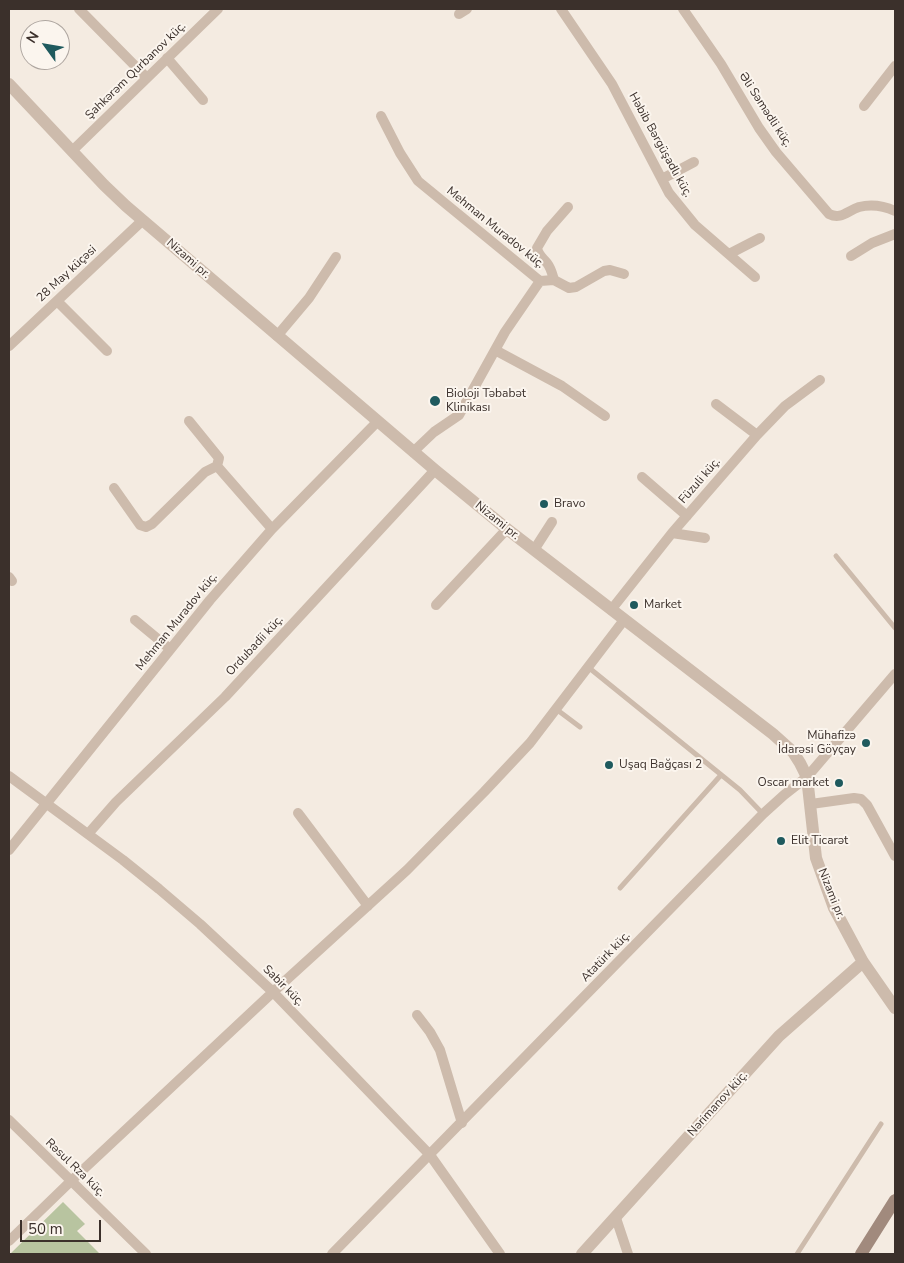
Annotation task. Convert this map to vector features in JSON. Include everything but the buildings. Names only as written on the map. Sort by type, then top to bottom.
[{"type":"main road","points":[[861,1254],[895,1200]]},
{"type":"street","points":[[79,9],[148,78]]},
{"type":"street","name":"Şahkərəm Qurbanov küç.","points":[[72,151],[218,9]]},
{"type":"street","name":"Həbib Bərgüşadlı küç.","points":[[562,9],[612,84],[669,193],[695,225],[755,277]]},
{"type":"street","name":"Əli Səmədli küç.","points":[[683,9],[721,64],[759,128],[828,214],[835,217],[840,216],[871,205],[895,211]]},
{"type":"street","points":[[167,58],[203,100]]},
{"type":"street","points":[[864,106],[895,66]]},
{"type":"street","name":"Nizami pr.","points":[[9,84],[104,185],[142,220],[377,422],[534,550],[773,734],[793,752],[807,777],[816,858],[834,908],[863,962],[895,1008]]},
{"type":"street","name":"Mehman Muradov küç.","points":[[381,116],[400,154],[418,181],[540,281],[517,313],[460,415],[434,432],[413,452]]},
{"type":"street","points":[[662,179],[694,162]]},
{"type":"street","points":[[554,280],[552,271],[538,254],[536,248],[547,231],[568,207]]},
{"type":"street","name":"28 May küçəsi","points":[[9,346],[142,220]]},
{"type":"street","points":[[851,256],[872,243],[895,234]]},
{"type":"street","points":[[729,254],[760,238]]},
{"type":"street","points":[[277,336],[309,298],[336,257]]},
{"type":"street","points":[[540,281],[554,280],[569,288],[576,288],[604,271],[610,270],[624,274]]},
{"type":"street","points":[[57,301],[107,351]]},
{"type":"street","points":[[495,350],[562,386],[605,416]]},
{"type":"street","name":"Füzuli küç.","points":[[611,610],[672,533],[757,435],[785,406],[820,380]]},
{"type":"street","points":[[716,404],[757,435]]},
{"type":"street","points":[[189,421],[219,458],[218,466],[272,529]]},
{"type":"street","name":"Mehman Muradov küç.","points":[[9,850],[210,600],[272,529],[377,422]]},
{"type":"street","points":[[114,488],[140,525],[146,527],[152,524],[205,472],[218,466]]},
{"type":"street","name":"Ordubadii küç.","points":[[88,834],[116,802],[225,697],[435,470]]},
{"type":"street","points":[[642,478],[687,516]]},
{"type":"street","points":[[534,550],[552,522]]},
{"type":"street","points":[[436,605],[508,529]]},
{"type":"street","points":[[672,533],[705,538]]},
{"type":"street","points":[[135,620],[170,649]]},
{"type":"street","points":[[9,1241],[273,992],[407,870],[530,743],[624,620]]},
{"type":"street","name":"Atatürk küç.","points":[[332,1254],[763,814],[784,794],[807,777],[895,674]]},
{"type":"street","name":"Sabir küç.","points":[[9,776],[123,860],[200,924],[273,992],[430,1155],[500,1254]]},
{"type":"street","points":[[811,804],[854,798],[861,799],[867,805],[895,856]]},
{"type":"street","points":[[298,813],[368,906]]},
{"type":"street","name":"Nərimanov küç.","points":[[582,1254],[778,1036],[863,962]]},
{"type":"street","points":[[417,1015],[430,1032],[440,1050],[462,1122]]},
{"type":"street","name":"Rəsul Rza küç.","points":[[9,1120],[146,1254]]},
{"type":"street","points":[[616,1218],[628,1254]]},
{"type":"lane","points":[[836,556],[895,628]]},
{"type":"lane","points":[[588,667],[740,790],[763,814]]},
{"type":"lane","points":[[556,709],[580,727]]},
{"type":"lane","points":[[620,888],[721,775]]},
{"type":"lane","points":[[796,1254],[881,1124]]},
{"type":"green space","points":[[63,1202],[85,1224],[77,1231],[100,1254],[10,1254]]},
{"type":"place","name":"Bioloji Təbabət Klinikası","points":[[435,401]]},
{"type":"place","name":"Bravo","points":[[544,504]]},
{"type":"place","name":"Market","points":[[634,605]]},
{"type":"place","name":"Mühafizə İdarəsi Göyçay","points":[[866,743]]},
{"type":"place","name":"Uşaq Bağçası 2","points":[[609,765]]},
{"type":"place","name":"Oscar market","points":[[839,783]]},
{"type":"place","name":"Elit Ticarət","points":[[781,841]]}]
